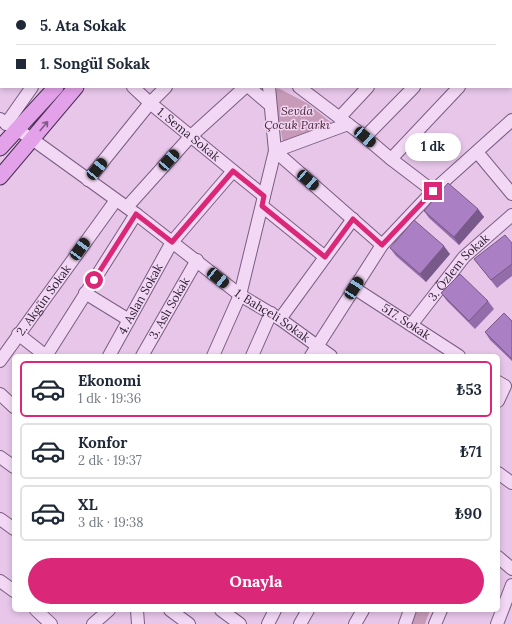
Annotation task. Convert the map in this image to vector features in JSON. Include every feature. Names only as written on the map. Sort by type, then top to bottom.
[{"type":"main road","points":[[0,148],[8,124],[55,88]]},
{"type":"main road","points":[[0,177],[75,88]]},
{"type":"street","points":[[8,124],[31,88]]},
{"type":"street","name":"1. Sema Sokak","points":[[134,88],[190,137],[233,171],[263,201],[325,257]]},
{"type":"street","points":[[88,180],[150,103],[165,88]]},
{"type":"street","points":[[47,354],[85,293],[131,211],[190,137],[244,88]]},
{"type":"street","points":[[249,88],[270,105]]},
{"type":"street","points":[[214,354],[240,295],[275,151],[269,88]]},
{"type":"street","points":[[300,88],[433,191]]},
{"type":"street","points":[[275,151],[344,121],[367,88]]},
{"type":"street","points":[[365,137],[413,88]]},
{"type":"street","points":[[391,159],[458,88]]},
{"type":"street","points":[[312,354],[382,245],[433,191],[511,121]]},
{"type":"street","name":"1. Bahçeli Sokak","points":[[8,124],[131,211],[197,260],[240,295],[276,316],[328,354]]},
{"type":"street","points":[[275,151],[382,245]]},
{"type":"street","points":[[477,152],[512,194]]},
{"type":"street","name":"4. Aslan Sokak","points":[[110,354],[172,242],[233,171]]},
{"type":"street","name":"2. Akgün Sokak","points":[[0,361],[116,200]]},
{"type":"street","name":"3. Özlem Sokak","points":[[411,325],[464,257],[512,215]]},
{"type":"street","points":[[253,354],[276,316],[325,257],[353,219]]},
{"type":"street","name":"3. Aslı Sokak","points":[[143,354],[197,260]]},
{"type":"street","name":"517. Sokak","points":[[354,288],[456,354]]},
{"type":"street","points":[[85,293],[128,320]]},
{"type":"street","points":[[18,334],[43,354]]},
{"type":"street","points":[[0,394],[12,404]]},
{"type":"street","points":[[0,457],[12,466]]},
{"type":"street","points":[[500,475],[512,484]]},
{"type":"street","points":[[0,519],[12,528]]},
{"type":"street","points":[[500,560],[512,569]]},
{"type":"street","points":[[0,581],[12,590]]},
{"type":"street","points":[[498,624],[512,585]]},
{"type":"street","points":[[38,612],[51,624]]},
{"type":"street","points":[[93,624],[107,612]]},
{"type":"street","points":[[137,612],[138,624]]},
{"type":"street","points":[[173,612],[189,624]]},
{"type":"street","points":[[227,612],[240,624]]},
{"type":"street","points":[[268,624],[274,612]]},
{"type":"street","points":[[300,624],[307,612]]},
{"type":"street","points":[[356,624],[363,612]]},
{"type":"street","points":[[405,624],[409,612]]},
{"type":"street","points":[[436,624],[440,612]]},
{"type":"green space","name":"Sevda Çocuk Parkı","points":[[278,88],[307,103],[333,124],[283,143],[274,91]]},
{"type":"green space","points":[[413,612],[429,612],[425,624],[409,624]]},
{"type":"building","points":[[448,183],[478,209],[454,237],[424,211]]},
{"type":"building","points":[[414,220],[444,246],[420,274],[390,248]]},
{"type":"building","points":[[505,235],[512,243],[512,264],[491,280],[474,259]]},
{"type":"building","points":[[460,274],[488,301],[469,321],[441,293]]},
{"type":"building","points":[[504,313],[512,321],[512,359],[485,332]]},
{"type":"route","points":[[94,280],[136,214],[172,242],[233,171],[264,196],[262,206],[325,257],[353,219],[382,245],[433,191]]}]
